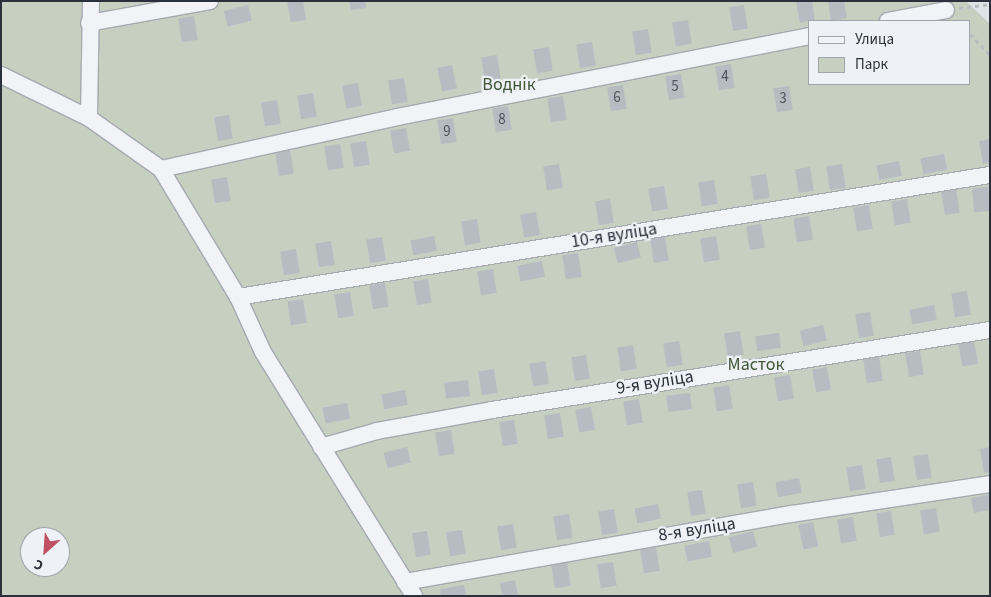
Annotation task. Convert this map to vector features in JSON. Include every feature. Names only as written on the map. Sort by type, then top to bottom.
[{"type":"street","points":[[89,118],[88,23],[91,1]]},
{"type":"street","points":[[88,23],[210,1]]},
{"type":"street","points":[[893,20],[946,10]]},
{"type":"street","points":[[162,169],[397,117],[808,36]]},
{"type":"street","points":[[1,75],[89,118],[162,169],[238,297],[263,352],[414,596]]},
{"type":"street","name":"10-я вуліца","points":[[238,297],[990,175]]},
{"type":"street","name":"9-я вуліца","points":[[322,447],[377,431],[492,410],[990,330]]},
{"type":"street","name":"8-я вуліца","points":[[405,582],[782,516],[990,484]]},
{"type":"path","points":[[946,10],[990,4]]},
{"type":"path","points":[[971,35],[990,55]]},
{"type":"green space","name":"Масток","points":[[1,1],[966,1],[990,24],[990,596],[1,596]]},
{"type":"building","points":[[287,1],[303,1],[306,20],[291,22]]},
{"type":"building","points":[[349,1],[365,1],[366,8],[351,10]]},
{"type":"building","points":[[796,1],[812,1],[815,20],[800,23]]},
{"type":"building","points":[[828,1],[844,1],[847,18],[831,20]]},
{"type":"building","points":[[248,5],[252,21],[228,27],[224,11]]},
{"type":"building","points":[[744,5],[748,29],[733,31],[729,7]]},
{"type":"building","points":[[194,16],[198,40],[182,42],[178,19]]},
{"type":"building","points":[[688,20],[692,44],[676,46],[672,23]]},
{"type":"building","points":[[648,29],[652,53],[636,55],[632,32]]},
{"type":"building","points":[[592,42],[596,66],[580,68],[576,45]]},
{"type":"building","points":[[549,47],[553,71],[537,73],[533,50]]},
{"type":"building","points":[[497,55],[501,79],[485,81],[481,58]]},
{"type":"building","points":[[731,64],[735,88],[719,90],[715,67]]},
{"type":"building","points":[[452,65],[457,88],[442,92],[437,68]]},
{"type":"building","points":[[681,74],[685,98],[669,100],[665,77]]},
{"type":"building","points":[[404,78],[408,102],[392,104],[388,81]]},
{"type":"building","points":[[358,83],[362,106],[346,108],[342,86]]},
{"type":"building","points":[[623,85],[627,109],[611,111],[607,88]]},
{"type":"building","points":[[789,86],[793,110],[777,112],[773,89]]},
{"type":"building","points":[[313,93],[317,117],[301,119],[297,96]]},
{"type":"building","points":[[563,96],[567,120],[551,122],[547,99]]},
{"type":"building","points":[[277,100],[281,124],[265,126],[261,103]]},
{"type":"building","points":[[508,106],[512,130],[496,132],[492,109]]},
{"type":"building","points":[[229,115],[233,139],[218,141],[214,117]]},
{"type":"building","points":[[453,118],[457,142],[441,144],[437,121]]},
{"type":"building","points":[[406,128],[410,151],[394,153],[390,131]]},
{"type":"building","points":[[990,139],[990,163],[983,164],[979,141]]},
{"type":"building","points":[[366,141],[370,165],[354,167],[350,144]]},
{"type":"building","points":[[340,144],[344,168],[328,170],[324,147]]},
{"type":"building","points":[[290,150],[294,174],[279,176],[275,152]]},
{"type":"building","points":[[944,154],[947,170],[923,174],[920,159]]},
{"type":"building","points":[[899,161],[902,176],[879,180],[876,165]]},
{"type":"building","points":[[559,164],[563,188],[547,190],[543,167]]},
{"type":"building","points":[[842,164],[846,188],[830,190],[826,167]]},
{"type":"building","points":[[810,167],[814,191],[799,193],[795,169]]},
{"type":"building","points":[[766,174],[770,198],[754,200],[750,177]]},
{"type":"building","points":[[227,177],[231,201],[215,203],[211,180]]},
{"type":"building","points":[[714,180],[718,204],[702,206],[698,183]]},
{"type":"building","points":[[664,186],[668,209],[652,211],[648,189]]},
{"type":"building","points":[[988,187],[990,211],[974,212],[972,188]]},
{"type":"building","points":[[956,189],[960,213],[945,215],[941,191]]},
{"type":"building","points":[[610,199],[614,223],[599,225],[595,201]]},
{"type":"building","points":[[907,199],[911,223],[895,225],[891,202]]},
{"type":"building","points":[[869,205],[873,229],[857,231],[853,208]]},
{"type":"building","points":[[536,212],[540,235],[524,237],[520,215]]},
{"type":"building","points":[[809,216],[813,240],[797,242],[793,219]]},
{"type":"building","points":[[477,219],[481,243],[465,245],[461,222]]},
{"type":"building","points":[[761,224],[765,248],[750,250],[746,226]]},
{"type":"building","points":[[434,236],[437,251],[413,255],[410,241]]},
{"type":"building","points":[[716,236],[720,260],[704,262],[700,239]]},
{"type":"building","points":[[382,237],[386,261],[370,263],[366,240]]},
{"type":"building","points":[[665,237],[669,261],[654,263],[650,239]]},
{"type":"building","points":[[331,241],[335,265],[319,267],[315,244]]},
{"type":"building","points":[[637,242],[641,258],[618,263],[614,248]]},
{"type":"building","points":[[296,249],[300,273],[284,275],[280,252]]},
{"type":"building","points":[[578,253],[582,277],[566,279],[562,256]]},
{"type":"building","points":[[542,261],[545,277],[521,281],[517,266]]},
{"type":"building","points":[[493,269],[497,293],[481,295],[477,272]]},
{"type":"building","points":[[428,279],[432,303],[417,305],[413,281]]},
{"type":"building","points":[[385,283],[389,307],[373,309],[369,286]]},
{"type":"building","points":[[967,291],[971,315],[955,317],[951,294]]},
{"type":"building","points":[[350,292],[354,316],[338,318],[334,295]]},
{"type":"building","points":[[303,299],[307,323],[291,325],[287,302]]},
{"type":"building","points":[[934,305],[937,320],[912,324],[909,310]]},
{"type":"building","points":[[870,312],[874,336],[859,338],[855,314]]},
{"type":"building","points":[[823,325],[827,341],[804,346],[800,331]]},
{"type":"building","points":[[740,331],[744,355],[728,357],[724,334]]},
{"type":"building","points":[[779,333],[781,348],[757,351],[755,336]]},
{"type":"building","points":[[679,341],[683,365],[667,367],[663,344]]},
{"type":"building","points":[[974,341],[978,364],[962,366],[958,344]]},
{"type":"building","points":[[633,345],[637,369],[621,371],[617,348]]},
{"type":"building","points":[[920,351],[924,375],[909,377],[905,353]]},
{"type":"building","points":[[586,355],[590,379],[575,381],[571,357]]},
{"type":"building","points":[[879,357],[883,381],[867,383],[863,360]]},
{"type":"building","points":[[545,361],[549,384],[533,386],[529,364]]},
{"type":"building","points":[[827,367],[831,390],[816,392],[812,370]]},
{"type":"building","points":[[494,369],[498,393],[482,395],[478,372]]},
{"type":"building","points":[[790,375],[794,399],[778,401],[774,378]]},
{"type":"building","points":[[468,380],[470,396],[446,399],[444,383]]},
{"type":"building","points":[[729,385],[733,409],[717,411],[713,388]]},
{"type":"building","points":[[405,390],[408,405],[384,409],[381,395]]},
{"type":"building","points":[[690,393],[692,409],[668,412],[666,396]]},
{"type":"building","points":[[639,399],[643,423],[627,425],[623,402]]},
{"type":"building","points":[[347,403],[350,419],[326,423],[322,408]]},
{"type":"building","points":[[591,407],[595,430],[579,432],[575,410]]},
{"type":"building","points":[[560,413],[564,437],[548,439],[544,416]]},
{"type":"building","points":[[514,420],[518,444],[503,446],[499,422]]},
{"type":"building","points":[[451,430],[455,454],[439,456],[435,433]]},
{"type":"building","points":[[407,447],[411,463],[388,468],[384,453]]},
{"type":"building","points":[[990,447],[990,472],[984,473],[980,449]]},
{"type":"building","points":[[928,454],[932,478],[917,480],[913,456]]},
{"type":"building","points":[[891,457],[895,481],[880,483],[876,459]]},
{"type":"building","points":[[862,465],[866,489],[850,491],[846,468]]},
{"type":"building","points":[[799,478],[802,493],[778,497],[775,483]]},
{"type":"building","points":[[753,482],[757,506],[741,508],[737,485]]},
{"type":"building","points":[[702,490],[706,514],[691,516],[687,492]]},
{"type":"building","points":[[990,494],[990,510],[974,513],[971,498]]},
{"type":"building","points":[[658,504],[661,519],[637,523],[634,509]]},
{"type":"building","points":[[936,508],[940,532],[924,534],[920,511]]},
{"type":"building","points":[[614,509],[618,533],[602,535],[598,512]]},
{"type":"building","points":[[891,511],[895,535],[880,537],[876,513]]},
{"type":"building","points":[[569,514],[573,538],[557,540],[553,517]]},
{"type":"building","points":[[853,517],[857,541],[841,543],[837,520]]},
{"type":"building","points":[[813,522],[818,546],[804,550],[798,525]]},
{"type":"building","points":[[513,524],[517,548],[501,550],[497,527]]},
{"type":"building","points":[[462,530],[466,554],[450,556],[446,533]]},
{"type":"building","points":[[427,531],[431,555],[416,557],[412,533]]},
{"type":"building","points":[[753,531],[757,546],[733,553],[729,537]]},
{"type":"building","points":[[709,541],[712,557],[688,561],[684,546]]},
{"type":"building","points":[[656,547],[660,571],[644,573],[640,550]]},
{"type":"building","points":[[567,562],[571,586],[555,588],[551,565]]},
{"type":"building","points":[[613,562],[617,586],[601,588],[597,565]]},
{"type":"building","points":[[515,580],[518,596],[502,596],[500,583]]},
{"type":"building","points":[[464,585],[466,596],[441,596],[440,589]]},
{"type":"park label","name":"Воднік","points":[[509,85]]}]
